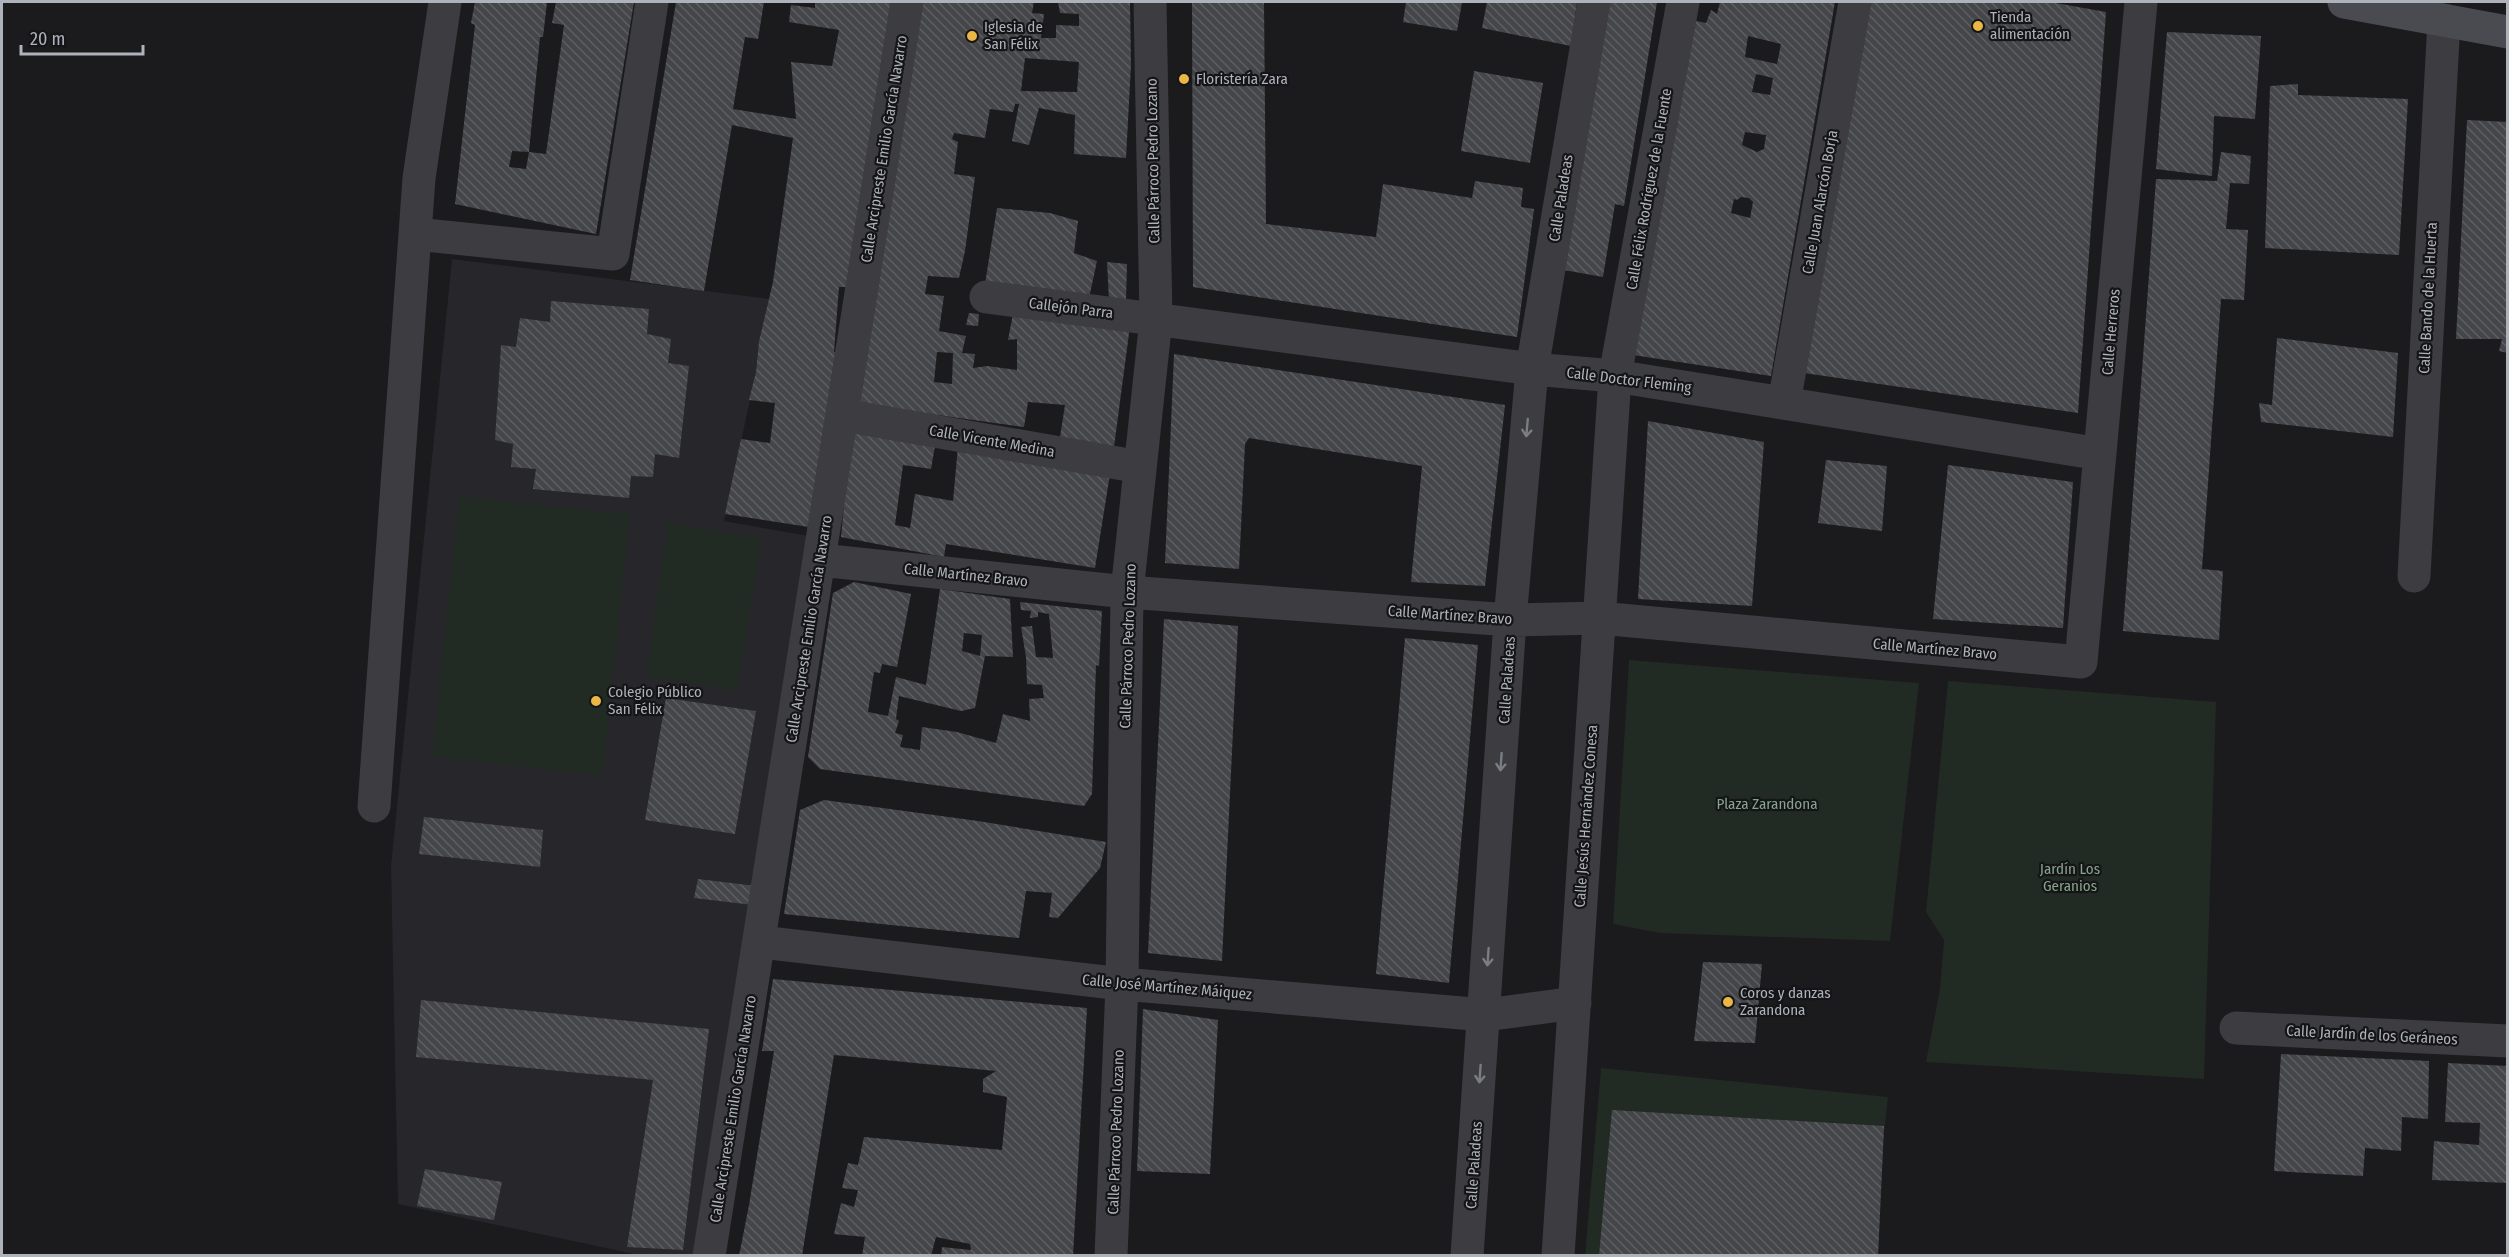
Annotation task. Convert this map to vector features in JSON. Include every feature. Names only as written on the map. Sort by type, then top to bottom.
[{"type":"street","points":[[374,806],[418,178],[445,2]]},
{"type":"street","points":[[415,234],[613,254],[652,2]]},
{"type":"street","name":"Calle Arcipreste Emilio García Navarro","points":[[709,1256],[907,2]]},
{"type":"street","name":"Calle Párroco Pedro Lozano","points":[[1111,1256],[1122,984],[1127,592],[1156,319],[1150,2]]},
{"type":"street","name":"Calle Paladeas","points":[[1467,1256],[1510,620],[1532,369],[1594,2]]},
{"type":"street","name":"Calle Félix Rodríguez de la Fuente","points":[[1615,376],[1683,2]]},
{"type":"street","name":"Calle Juan Alarcón Borja","points":[[1784,403],[1855,2]]},
{"type":"street","name":"Calle Herreros","points":[[2081,662],[2140,2]]},
{"type":"street","points":[[2344,2],[2508,32]]},
{"type":"street","name":"Calle Bando de la Huerta","points":[[2414,576],[2444,20]]},
{"type":"street","name":"Callejón Parra","points":[[986,297],[1156,319]]},
{"type":"street","name":"Calle Doctor Fleming","points":[[1156,319],[1532,369],[1615,376],[2100,454]]},
{"type":"street","name":"Calle Jesús Hernández Conesa","points":[[1558,1256],[1615,376]]},
{"type":"street","name":"Calle Vicente Medina","points":[[843,415],[1140,467]]},
{"type":"street","name":"Calle Martínez Bravo","points":[[820,560],[1127,592],[1510,620],[1599,618],[2081,662]]},
{"type":"street","name":"Calle José Martínez Máiquez","points":[[759,942],[1122,984],[1485,1015],[1575,1003]]},
{"type":"street","name":"Calle Jardín de los Geráneos","points":[[2236,1028],[2508,1041]]},
{"type":"shaded area","name":"Colegio Público San Félix","points":[[452,259],[769,299],[724,521],[809,536],[696,1255],[639,1255],[398,1204],[391,866]]},
{"type":"green space","points":[[459,496],[630,514],[603,776],[432,757]]},
{"type":"green space","points":[[668,522],[761,538],[738,691],[646,676]]},
{"type":"green space","name":"Plaza Zarandona","points":[[1629,660],[1919,683],[1890,941],[1660,933],[1613,924]]},
{"type":"green space","name":"Jardín Los Geranios","points":[[1948,681],[2216,702],[2204,1079],[1926,1062],[1940,989],[1944,940],[1926,912]]},
{"type":"green space","points":[[1601,1068],[1888,1097],[1878,1255],[1585,1256]]},
{"type":"building","points":[[475,2],[547,2],[543,37],[540,37],[529,152],[546,154],[564,25],[552,23],[556,2],[634,2],[596,234],[455,204],[475,25],[471,23]],"holes":[[[512,151],[529,152],[526,169],[509,167]]]},
{"type":"building","points":[[676,2],[764,2],[758,39],[745,37],[733,109],[796,119],[791,62],[832,66],[839,30],[789,22],[791,5],[815,8],[815,2],[895,2],[850,287],[839,287],[834,352],[837,352],[809,527],[725,514],[741,439],[770,443],[775,403],[749,400],[756,372],[759,341],[773,282],[793,138],[732,125],[704,291],[630,280]]},
{"type":"building","points":[[922,2],[1034,2],[1032,13],[1044,14],[1041,38],[1056,38],[1056,25],[1079,26],[1079,14],[1060,13],[1058,2],[1130,2],[1131,65],[1126,158],[1074,154],[1075,115],[1039,108],[1029,145],[1012,141],[1019,104],[1015,104],[1013,112],[990,109],[985,138],[954,133],[952,139],[958,142],[954,174],[975,177],[965,251],[959,278],[928,276],[925,294],[944,296],[939,331],[966,336],[962,353],[975,354],[973,368],[987,366],[1017,370],[1017,339],[1008,340],[1013,314],[1130,326],[1114,447],[1060,437],[1065,405],[1028,402],[1024,427],[859,404]],"holes":[[[1025,58],[1079,62],[1077,92],[1021,91]],[[937,352],[953,353],[952,384],[934,382]]]},
{"type":"building","points":[[1192,2],[1264,2],[1266,224],[1376,237],[1383,184],[1472,198],[1475,181],[1523,188],[1521,207],[1534,209],[1517,337],[1193,287]]},
{"type":"building","points":[[1406,2],[1462,2],[1457,31],[1403,22]]},
{"type":"building","points":[[1487,2],[1577,2],[1571,46],[1482,28]]},
{"type":"building","points":[[1604,2],[1657,2],[1624,206],[1615,204],[1603,277],[1558,269]]},
{"type":"building","points":[[1720,2],[1835,2],[1771,376],[1633,355],[1692,20],[1706,23],[1711,10],[1717,14]],"holes":[[[1748,36],[1781,44],[1777,64],[1745,57]],[[1756,74],[1773,78],[1770,95],[1752,92]],[[1745,132],[1766,135],[1764,149],[1757,152],[1742,145]],[[1741,197],[1749,198],[1753,202],[1750,218],[1731,213],[1734,199]]]},
{"type":"building","points":[[1868,2],[2050,2],[2106,12],[2078,413],[1804,373]]},
{"type":"building","points":[[2167,32],[2261,36],[2255,119],[2214,116],[2212,176],[2156,169]]},
{"type":"building","points":[[1474,71],[1543,83],[1530,163],[1461,151]]},
{"type":"building","points":[[2298,84],[2298,95],[2408,99],[2399,255],[2265,248],[2270,86]]},
{"type":"building","points":[[2467,120],[2508,122],[2508,353],[2499,351],[2502,339],[2456,339]]},
{"type":"building","points":[[2221,152],[2251,156],[2249,184],[2230,183],[2226,229],[2248,230],[2244,300],[2221,299],[2202,569],[2223,571],[2219,640],[2123,631],[2156,179],[2217,181]]},
{"type":"building","points":[[997,208],[1050,213],[1078,221],[1074,253],[1097,261],[1089,298],[985,284]]},
{"type":"building","points":[[1107,262],[1127,264],[1126,301],[1109,300]]},
{"type":"building","points":[[551,301],[649,309],[647,334],[671,339],[668,363],[689,366],[679,458],[655,454],[653,477],[631,476],[629,498],[533,489],[536,469],[511,467],[513,444],[495,440],[501,345],[516,347],[520,318],[550,322]]},
{"type":"building","points":[[969,313],[979,314],[978,326],[966,325]]},
{"type":"building","points":[[2277,338],[2398,353],[2393,437],[2261,422],[2259,403],[2272,405]]},
{"type":"building","points":[[1174,354],[1505,405],[1485,586],[1411,582],[1422,466],[1249,438],[1245,444],[1239,569],[1165,563]]},
{"type":"building","points":[[1648,421],[1764,442],[1752,606],[1638,599]]},
{"type":"building","points":[[855,429],[936,440],[931,469],[903,465],[895,525],[910,528],[915,494],[953,501],[958,446],[1110,474],[1095,568],[946,544],[944,557],[841,537],[846,484]]},
{"type":"building","points":[[1826,460],[1887,466],[1882,531],[1818,523]]},
{"type":"building","points":[[1948,465],[2073,482],[2063,628],[1933,619]]},
{"type":"building","points":[[854,582],[911,594],[897,667],[882,664],[880,673],[874,672],[868,712],[888,716],[896,677],[926,685],[940,589],[1010,599],[1013,657],[985,656],[975,708],[961,711],[899,696],[896,719],[899,721],[895,733],[903,735],[900,747],[920,750],[922,727],[957,732],[996,743],[1003,714],[1030,721],[1029,699],[1044,698],[1042,685],[1027,684],[1026,657],[1021,627],[1032,626],[1036,657],[1053,658],[1049,614],[1038,612],[1038,617],[1030,618],[1031,611],[1021,610],[1020,602],[1102,611],[1099,666],[1096,665],[1092,794],[1084,806],[820,769],[808,757],[833,593]],"holes":[[[964,633],[982,635],[980,656],[962,651]]]},
{"type":"building","points":[[1164,619],[1238,626],[1222,961],[1148,953]]},
{"type":"building","points":[[1405,638],[1478,645],[1449,983],[1376,974]]},
{"type":"building","points":[[666,698],[756,711],[735,834],[645,820]]},
{"type":"building","points":[[824,800],[978,821],[1106,842],[1100,868],[1058,918],[1049,917],[1052,893],[1026,891],[1019,938],[784,914],[800,810]]},
{"type":"building","points":[[424,817],[543,830],[540,867],[419,854]]},
{"type":"building","points":[[698,879],[756,886],[753,905],[694,898]]},
{"type":"building","name":"Coros y danzas Zarandona","points":[[1703,962],[1762,964],[1755,1043],[1694,1041]]},
{"type":"building","points":[[773,979],[1087,1008],[1073,1256],[941,1256],[942,1247],[971,1250],[970,1244],[936,1237],[931,1256],[862,1256],[865,1237],[834,1234],[841,1203],[854,1207],[858,1190],[842,1188],[848,1163],[858,1165],[864,1137],[1002,1150],[1007,1097],[983,1092],[983,1079],[996,1071],[834,1055],[802,1256],[739,1256],[774,1051],[762,1051]]},
{"type":"building","points":[[421,1000],[709,1029],[683,1250],[627,1247],[653,1080],[416,1057]]},
{"type":"building","points":[[1143,1009],[1218,1020],[1210,1174],[1137,1171]]},
{"type":"building","points":[[2281,1054],[2429,1061],[2428,1119],[2402,1117],[2401,1151],[2365,1148],[2363,1176],[2274,1171]]},
{"type":"building","points":[[2448,1063],[2508,1066],[2508,1183],[2432,1180],[2434,1141],[2479,1145],[2480,1123],[2445,1122]]},
{"type":"building","points":[[1612,1110],[1884,1126],[1878,1256],[1599,1256]]},
{"type":"building","points":[[425,1169],[502,1182],[494,1220],[417,1206]]},
{"type":"place","name":"Tienda alimentación","points":[[1978,26]]},
{"type":"place","name":"Iglesia de San Félix","points":[[972,36]]},
{"type":"place","name":"Floristería Zara","points":[[1184,79]]},
{"type":"place","name":"Colegio Público San Félix","points":[[596,701]]},
{"type":"place","name":"Coros y danzas Zarandona","points":[[1728,1002]]}]
